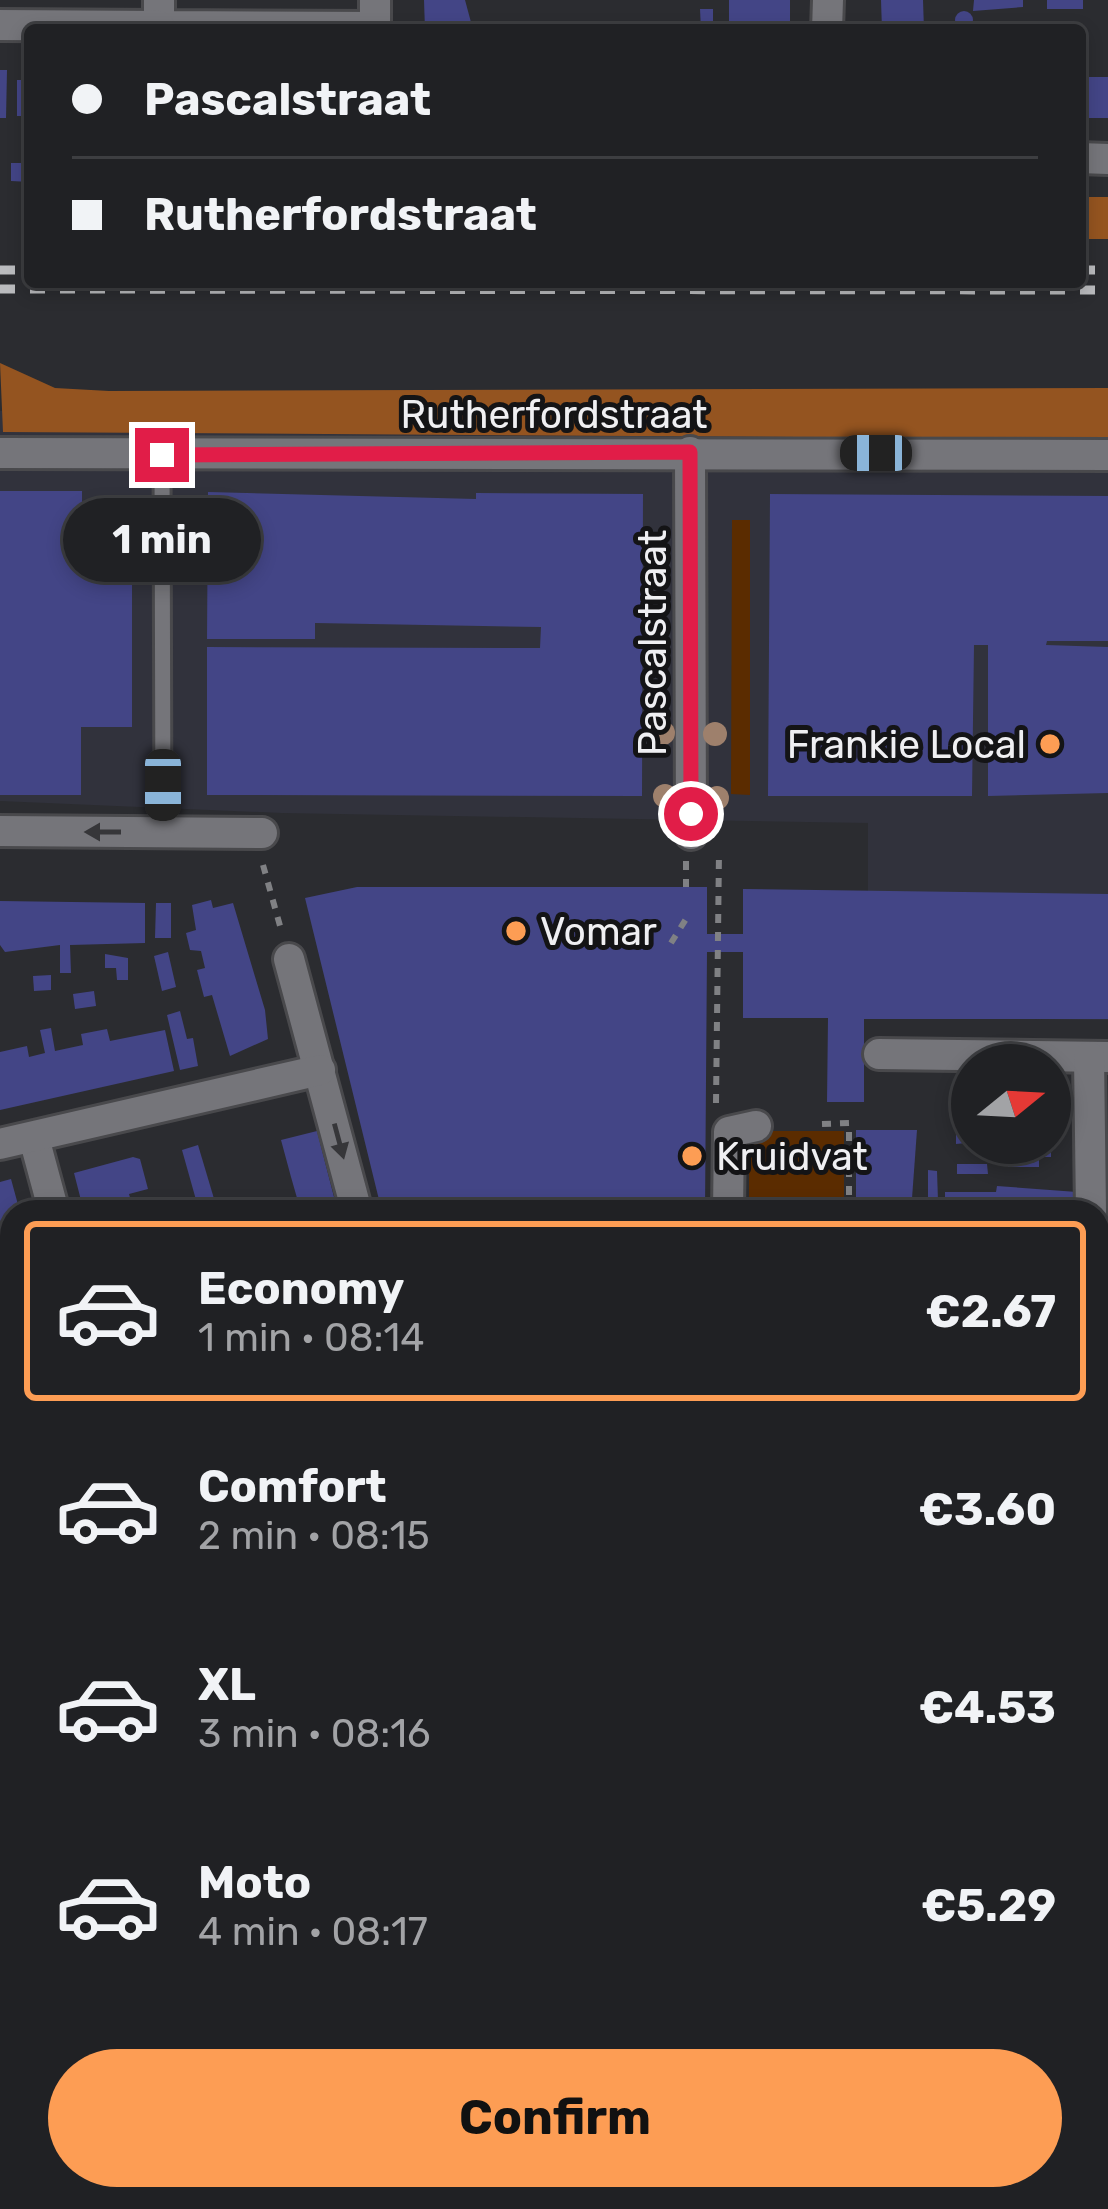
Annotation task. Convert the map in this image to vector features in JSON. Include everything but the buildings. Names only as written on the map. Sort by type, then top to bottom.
[{"type":"street","points":[[0,25],[159,13],[375,19]]},
{"type":"street","name":"Pascalstraat","points":[[690,452],[705,835]]},
{"type":"street","name":"Rutherfordstraat","points":[[0,453],[1108,455]]},
{"type":"street","points":[[0,831],[262,833]]},
{"type":"street","points":[[289,959],[354,1200]]},
{"type":"street","points":[[879,1054],[1099,1057],[1092,1200]]},
{"type":"street","points":[[0,1144],[320,1070]]},
{"type":"street","points":[[730,1200],[743,1129]]},
{"type":"street","points":[[34,1138],[51,1200]]},
{"type":"lane","points":[[162,455],[163,832]]},
{"type":"path","points":[[262,833],[263,865],[289,959]]},
{"type":"path","points":[[705,835],[718,919],[716,1112],[743,1129]]},
{"type":"path","points":[[706,920],[718,919]]},
{"type":"path","points":[[670,944],[686,920]]},
{"type":"path","points":[[610,935],[643,936]]},
{"type":"path","points":[[822,1124],[849,1124],[849,1200]]},
{"type":"shaded area","points":[[1086,197],[1108,197],[1108,239],[1086,239]]},
{"type":"shaded area","points":[[0,363],[55,388],[109,391],[1108,388],[1108,439],[3,432]]},
{"type":"shaded area","points":[[1108,399],[1108,1020],[868,1017],[868,823],[282,813],[0,801],[0,411]]},
{"type":"shaded area","points":[[732,520],[750,520],[750,795],[731,794]]},
{"type":"shaded area","points":[[749,1131],[844,1131],[844,1200],[749,1200]]},
{"type":"railway","points":[[0,270],[24,270]]},
{"type":"railway","points":[[1086,270],[1108,270]]},
{"type":"railway","points":[[0,289],[1108,290]]},
{"type":"place","name":"Frankie Local","points":[[1050,744]]},
{"type":"place","name":"Vomar","points":[[516,931]]},
{"type":"place","name":"Kruidvat","points":[[692,1156]]},
{"type":"route","points":[[162,455],[690,452],[691,814]]}]
